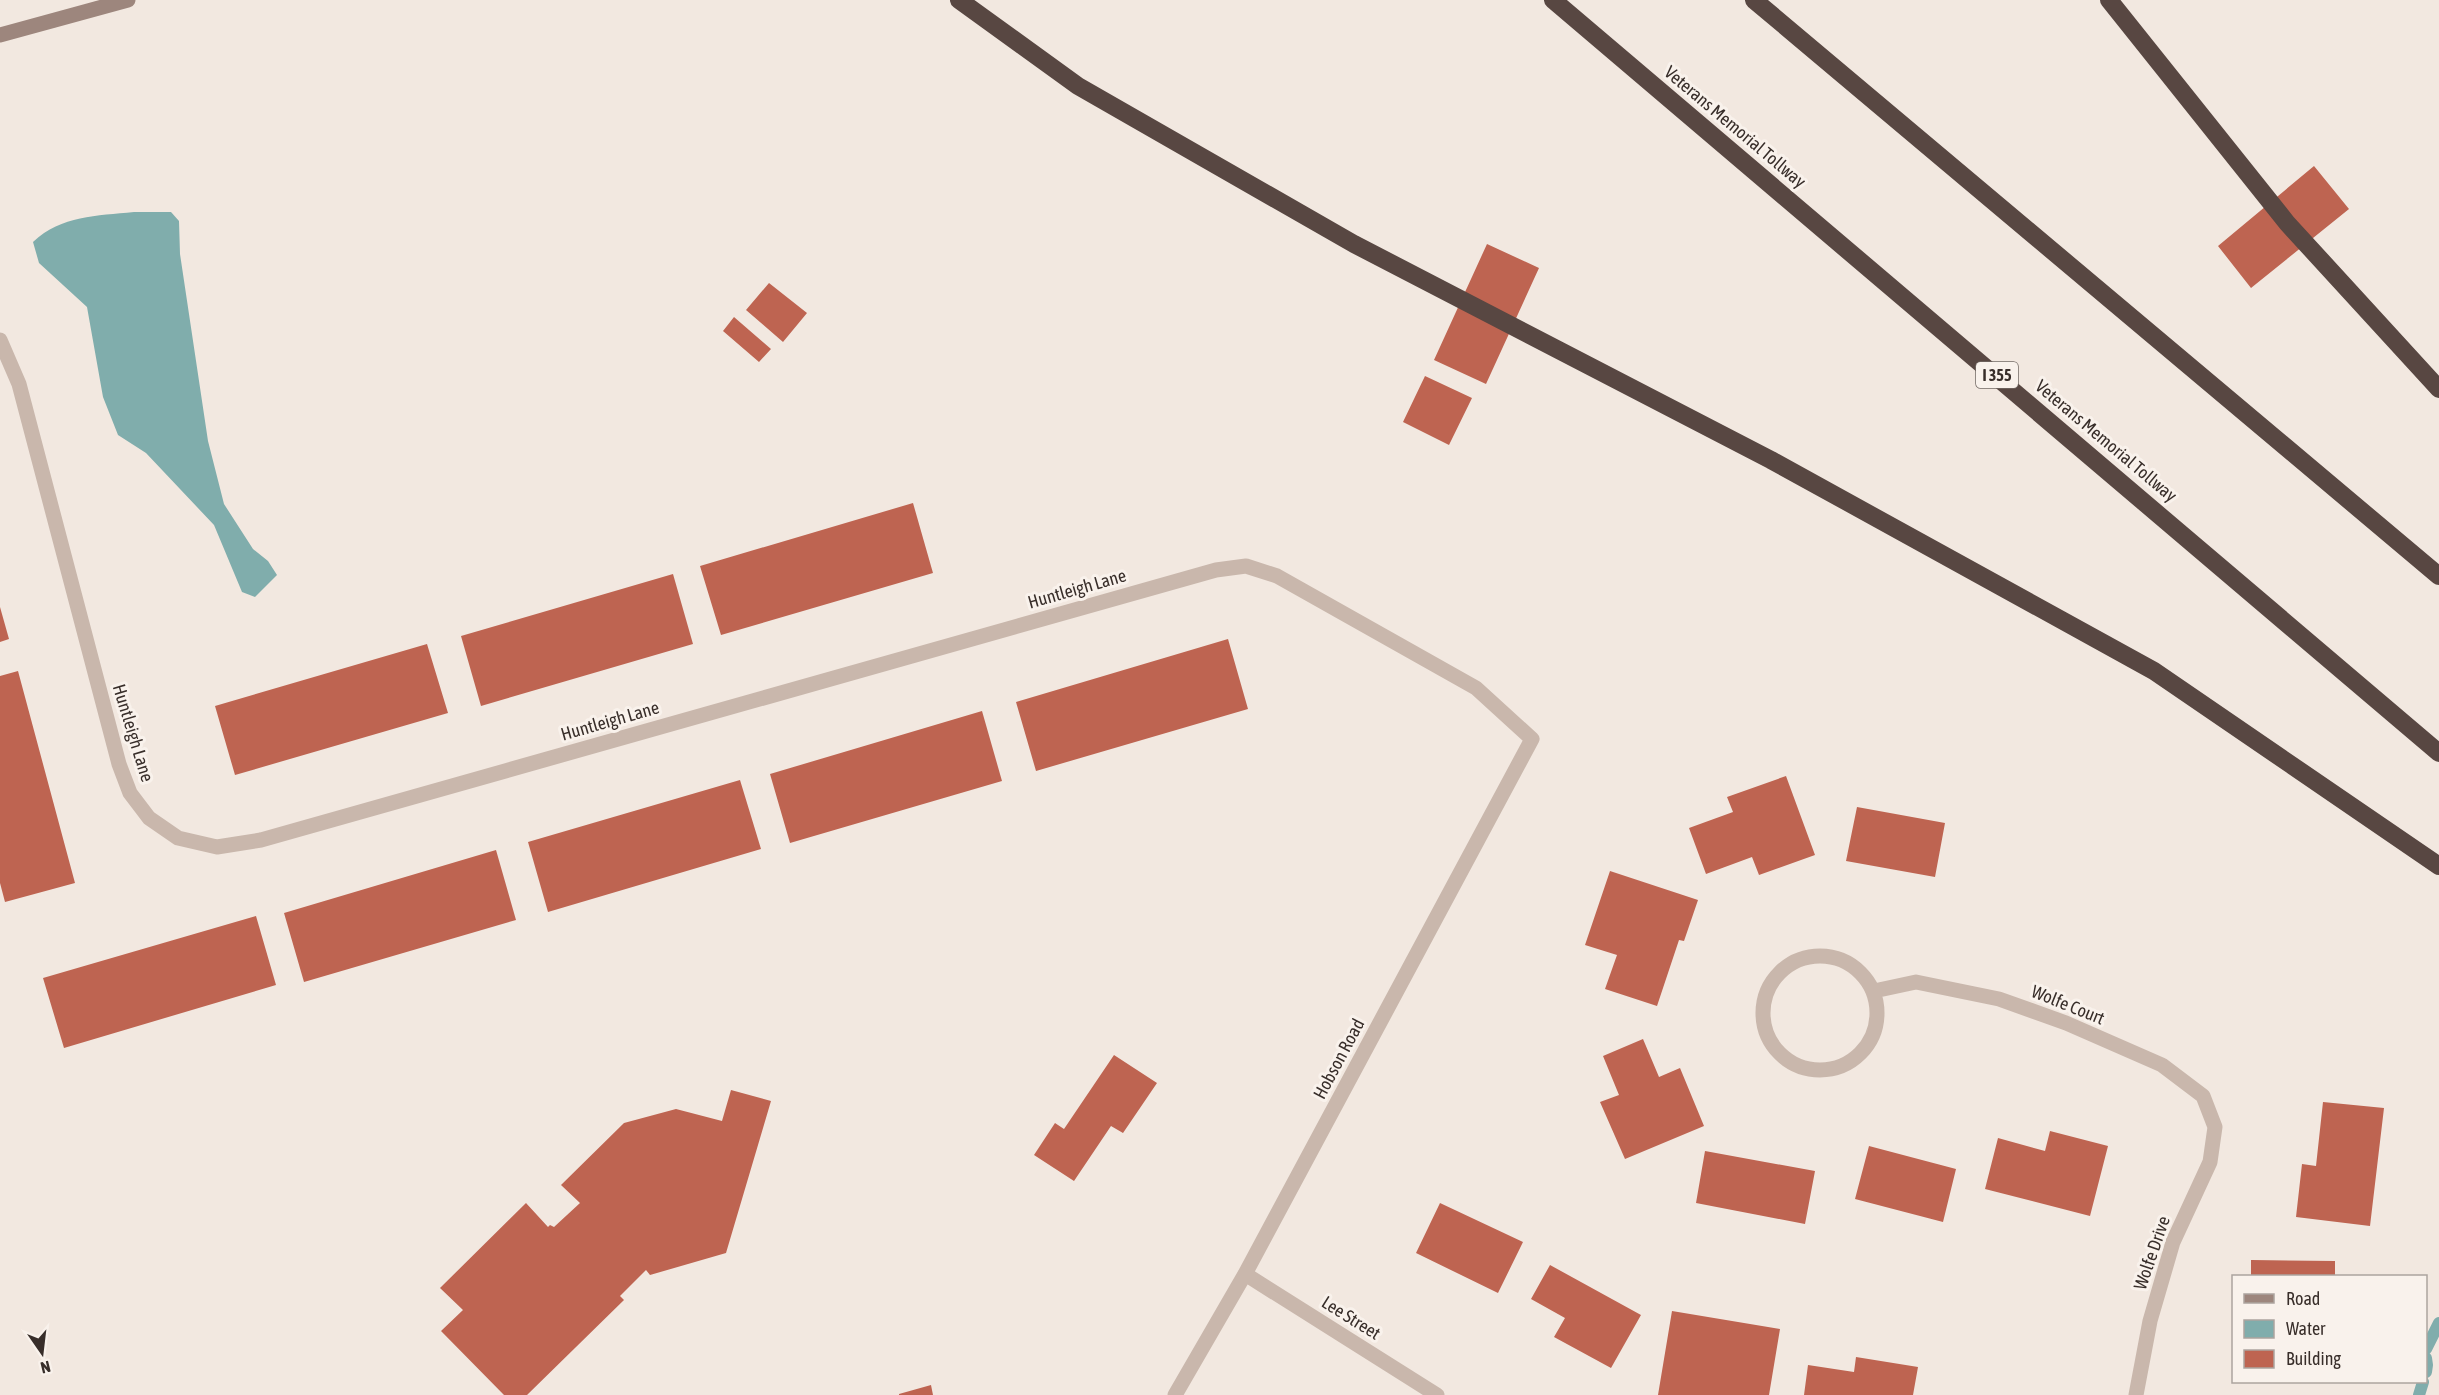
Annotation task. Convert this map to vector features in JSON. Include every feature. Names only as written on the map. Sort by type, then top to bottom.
[{"type":"highway","points":[[959,0],[1078,86],[1354,244],[1771,460],[2154,671],[2439,866]]},
{"type":"highway","points":[[975,0],[1001,30]]},
{"type":"highway","name":"Veterans Memorial Tollway","points":[[1553,0],[2439,753]]},
{"type":"highway","points":[[1754,0],[2439,576]]},
{"type":"highway","points":[[2109,0],[2287,223],[2439,389]]},
{"type":"main road","points":[[0,35],[128,0]]},
{"type":"street","name":"Huntleigh Lane","points":[[0,340],[18,384],[119,764],[130,793],[149,818],[178,838],[217,847],[261,840],[1204,573],[1246,566],[1277,576],[1476,688],[1532,739]]},
{"type":"street","name":"Hobson Road","points":[[1175,1395],[1245,1274],[1532,739]]},
{"type":"street","points":[[1829,955],[1848,962],[1863,974],[1874,991],[1878,1009],[1876,1027],[1869,1044],[1857,1058],[1841,1067],[1822,1070],[1804,1068],[1788,1061],[1774,1048],[1766,1032],[1762,1012],[1765,993],[1775,976],[1790,963],[1809,956],[1829,955]]},
{"type":"street","name":"Wolfe Court","points":[[1874,991],[1916,982],[1999,999],[2066,1023],[2162,1065],[2203,1096],[2215,1127]]},
{"type":"street","name":"Wolfe Drive","points":[[2136,1395],[2150,1321],[2173,1242],[2210,1162],[2215,1127]]},
{"type":"street","name":"Lee Street","points":[[1245,1274],[1437,1395]]},
{"type":"water","points":[[134,212],[171,212],[179,221],[180,254],[208,441],[224,504],[253,549],[268,561],[277,575],[255,597],[242,592],[214,525],[146,453],[118,435],[103,397],[87,307],[39,263],[33,242],[56,226],[80,218]]},
{"type":"building","points":[[2314,166],[2349,209],[2251,288],[2218,246]]},
{"type":"building","points":[[1487,244],[1539,268],[1486,384],[1434,360]]},
{"type":"building","points":[[769,283],[807,313],[783,342],[746,310]]},
{"type":"building","points":[[734,317],[771,349],[759,362],[723,331]]},
{"type":"building","points":[[1425,376],[1472,398],[1449,445],[1403,422]]},
{"type":"building","points":[[913,503],[933,573],[721,635],[700,566]]},
{"type":"building","points":[[673,574],[693,644],[481,706],[461,636]]},
{"type":"building","points":[[0,607],[9,639],[0,642]]},
{"type":"building","points":[[1228,639],[1248,709],[1036,771],[1016,702]]},
{"type":"building","points":[[427,644],[448,713],[235,775],[215,706]]},
{"type":"building","points":[[18,671],[75,883],[5,902],[0,883],[0,676]]},
{"type":"building","points":[[982,711],[1002,781],[790,843],[770,774]]},
{"type":"building","points":[[1786,776],[1815,855],[1759,875],[1752,857],[1706,874],[1689,828],[1733,812],[1727,797]]},
{"type":"building","points":[[740,780],[761,849],[548,912],[528,842]]},
{"type":"building","points":[[1857,807],[1945,823],[1935,877],[1846,861]]},
{"type":"building","points":[[496,850],[516,920],[304,982],[284,913]]},
{"type":"building","points":[[1610,871],[1698,900],[1684,941],[1679,940],[1657,1006],[1605,989],[1617,955],[1585,945]]},
{"type":"building","points":[[256,916],[276,985],[64,1048],[43,978]]},
{"type":"building","points":[[1643,1039],[1659,1077],[1680,1068],[1704,1126],[1625,1159],[1600,1102],[1619,1095],[1603,1056]]},
{"type":"building","points":[[1114,1055],[1157,1083],[1123,1133],[1111,1126],[1074,1181],[1034,1155],[1055,1123],[1064,1129]]},
{"type":"building","points":[[731,1090],[771,1101],[726,1253],[650,1275],[646,1270],[620,1296],[624,1300],[527,1395],[504,1395],[441,1331],[463,1310],[440,1288],[526,1203],[548,1227],[550,1225],[554,1227],[580,1203],[561,1185],[624,1123],[676,1109],[722,1121]]},
{"type":"building","points":[[2323,1102],[2384,1108],[2370,1226],[2296,1217],[2302,1164],[2316,1166]]},
{"type":"building","points":[[2050,1131],[2108,1146],[2090,1216],[1985,1189],[1998,1138],[2045,1151]]},
{"type":"building","points":[[1869,1146],[1956,1169],[1943,1222],[1855,1199]]},
{"type":"building","points":[[1705,1151],[1815,1171],[1805,1224],[1696,1203]]},
{"type":"building","points":[[1440,1203],[1523,1242],[1498,1293],[1416,1253]]},
{"type":"building","points":[[2251,1260],[2335,1261],[2335,1275],[2251,1275]]},
{"type":"building","points":[[1550,1265],[1641,1315],[1611,1368],[1554,1337],[1565,1318],[1531,1299]]},
{"type":"building","points":[[1672,1311],[1780,1329],[1769,1395],[1658,1395]]},
{"type":"building","points":[[1856,1357],[1918,1367],[1913,1395],[1804,1395],[1808,1365],[1854,1372]]},
{"type":"building","points":[[931,1385],[933,1395],[899,1395],[899,1394]]},
{"type":"waterway","points":[[2427,1347],[2439,1323]]},
{"type":"waterway","points":[[2419,1395],[2423,1383]]}]
